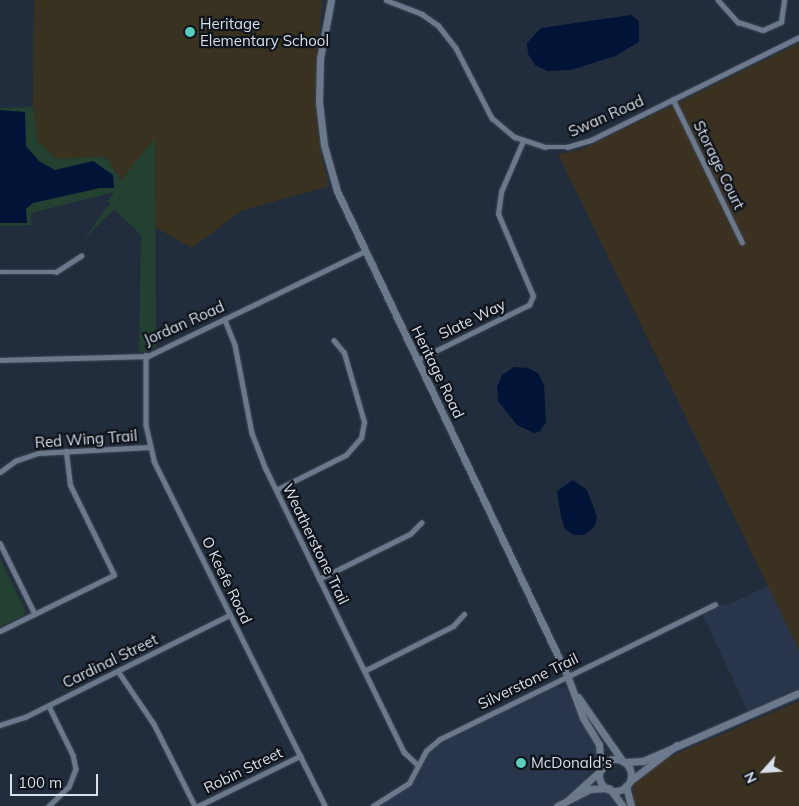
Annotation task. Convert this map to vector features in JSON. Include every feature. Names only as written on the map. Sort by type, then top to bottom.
[{"type":"main road","name":"Heritage Road","points":[[331,0],[321,50],[319,102],[324,145],[337,191],[567,675],[583,718],[601,749],[601,769]]},
{"type":"main road","points":[[568,800],[610,760],[643,761],[799,693]]},
{"type":"main road","name":"Heritage Road","points":[[576,695],[623,761]]},
{"type":"main road","points":[[557,806],[590,789],[609,789],[628,784],[677,745]]},
{"type":"main road","points":[[623,761],[631,771],[628,784],[631,806]]},
{"type":"main road","points":[[601,769],[600,779],[623,806]]},
{"type":"street","name":"Swan Road","points":[[386,0],[422,14],[446,33],[492,118],[523,141],[545,147],[576,145],[799,37]]},
{"type":"street","points":[[718,0],[738,22],[763,30],[781,22],[784,0]]},
{"type":"street","name":"Storage Court","points":[[673,99],[742,242]]},
{"type":"street","name":"Slate Way","points":[[417,360],[529,305],[533,296],[498,214],[501,192],[523,141]]},
{"type":"street","name":"Jordan Road","points":[[0,360],[146,356],[225,320],[364,251]]},
{"type":"street","points":[[0,272],[56,272],[80,256]]},
{"type":"street","name":"Weatherstone Trail","points":[[225,320],[235,345],[252,433],[276,490],[404,752],[418,765]]},
{"type":"street","points":[[276,490],[346,455],[361,438],[361,414],[344,353],[334,341]]},
{"type":"street","name":"O Keefe Road","points":[[146,356],[150,447],[230,615],[325,806]]},
{"type":"street","name":"Red Wing Trail","points":[[0,472],[26,456],[66,451],[150,447]]},
{"type":"street","points":[[0,631],[114,575],[70,486],[66,451]]},
{"type":"street","points":[[319,579],[410,534],[420,523]]},
{"type":"street","points":[[0,543],[35,614]]},
{"type":"street","name":"Silverstone Trail","points":[[373,806],[400,791],[426,751],[440,739],[715,604]]},
{"type":"street","points":[[364,671],[453,626],[464,614]]},
{"type":"street","name":"Cardinal Street","points":[[0,725],[49,706],[230,615]]},
{"type":"street","points":[[118,671],[154,724],[196,806]]},
{"type":"street","points":[[49,706],[73,755],[76,770],[69,787],[49,806]]},
{"type":"street","name":"Robin Street","points":[[196,806],[300,756]]},
{"type":"shaded area","points":[[34,0],[322,0],[315,91],[320,148],[329,186],[241,211],[192,248],[153,226],[155,139],[121,181],[106,157],[57,159],[37,141],[33,107]]},
{"type":"shaded area","points":[[799,43],[799,650],[558,154],[581,150]]},
{"type":"shaded area","points":[[774,583],[799,636],[799,693],[749,714],[701,611],[715,604],[727,605]]},
{"type":"shaded area","points":[[556,686],[566,689],[597,752],[591,773],[568,800],[557,806],[373,806],[409,783],[432,744],[520,698]]},
{"type":"shaded area","points":[[799,701],[799,806],[634,806],[633,785],[662,760]]},
{"type":"shaded area","points":[[605,791],[619,806],[569,806],[589,792]]},
{"type":"green space","points":[[33,107],[37,141],[57,159],[106,157],[121,181],[155,138],[156,348],[139,353],[141,235],[114,209],[82,241],[110,204],[108,201],[114,192],[31,213],[31,225],[0,226],[0,108]]},
{"type":"green space","points":[[0,558],[25,610],[23,616],[0,626]]},
{"type":"water","points":[[631,15],[639,21],[639,42],[615,56],[571,70],[547,71],[535,65],[528,54],[527,43],[541,28]]},
{"type":"water","points":[[0,110],[25,112],[26,146],[39,161],[55,170],[93,161],[113,175],[114,188],[100,188],[33,203],[26,209],[27,223],[0,223]]},
{"type":"water","points":[[514,367],[528,368],[538,373],[544,385],[546,422],[540,431],[534,433],[517,425],[498,401],[497,387],[502,375]]},
{"type":"water","points":[[573,480],[587,490],[597,517],[595,526],[584,535],[574,535],[565,529],[561,516],[557,491]]},
{"type":"place","name":"Heritage Elementary School","points":[[190,32]]},
{"type":"place","name":"McDonald's","points":[[521,763]]}]
